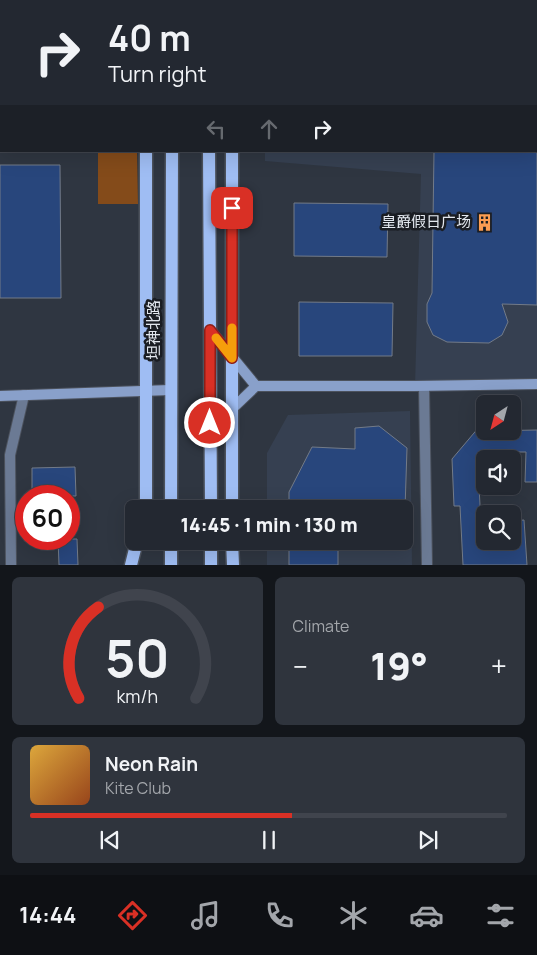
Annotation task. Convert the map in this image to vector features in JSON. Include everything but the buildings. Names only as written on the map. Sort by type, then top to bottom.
[{"type":"main road","points":[[146,152],[146,500]]},
{"type":"main road","name":"坦神北路","points":[[170,500],[172,152]]},
{"type":"main road","points":[[209,152],[211,500]]},
{"type":"main road","points":[[232,152],[232,500]]},
{"type":"main road","points":[[131,565],[135,550]]},
{"type":"main road","points":[[171,550],[171,565]]},
{"type":"main road","points":[[211,550],[211,565]]},
{"type":"main road","points":[[232,550],[232,565]]},
{"type":"street","points":[[210,330],[256,386]]},
{"type":"street","points":[[211,442],[232,409],[256,386],[537,384]]},
{"type":"street","points":[[424,386],[427,565]]},
{"type":"street","points":[[0,396],[170,390]]},
{"type":"street","points":[[11,565],[11,452],[24,395]]},
{"type":"street","points":[[11,452],[15,463],[16,565]]},
{"type":"shaded area","points":[[98,152],[137,152],[138,204],[98,204]]},
{"type":"shaded area","name":"皇爵假日广场","points":[[265,152],[537,152],[537,384],[415,386],[421,174],[265,161]]},
{"type":"shaded area","points":[[410,411],[411,500],[267,500],[267,453],[288,415]]},
{"type":"shaded area","points":[[267,550],[412,550],[412,565],[267,565]]},
{"type":"slow traffic","points":[[216,338],[232,358],[232,328]]},
{"type":"place","name":"皇爵假日广场","points":[[485,222]]},
{"type":"route","points":[[210,423],[210,330],[232,358],[232,208]]}]
